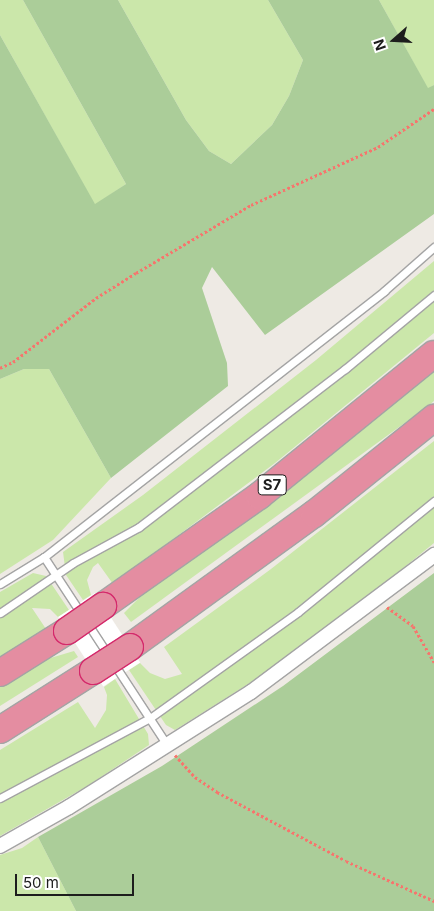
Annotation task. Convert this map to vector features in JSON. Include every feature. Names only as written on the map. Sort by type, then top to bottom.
[{"type":"highway","name":"S7","points":[[0,673],[103,606],[259,496],[434,354]]},
{"type":"highway","points":[[0,730],[130,646],[314,514],[434,418]]},
{"type":"street","points":[[0,846],[168,745],[251,692],[434,555]]},
{"type":"lane","points":[[0,584],[44,558],[434,247]]},
{"type":"lane","points":[[0,613],[55,575],[139,527],[346,369],[434,295]]},
{"type":"lane","points":[[0,798],[150,718],[298,612],[434,501]]},
{"type":"lane","points":[[44,558],[168,745]]},
{"type":"path","points":[[0,368],[13,362],[96,298],[136,273],[251,205],[378,148],[434,110]]},
{"type":"path","points":[[375,601],[396,612],[412,626],[434,662]]},
{"type":"path","points":[[168,745],[194,777],[217,792],[346,861],[434,901]]},
{"type":"green space","points":[[0,0],[23,0],[126,184],[95,205],[0,35]]},
{"type":"green space","points":[[23,0],[118,0],[186,120],[209,151],[231,164],[272,125],[289,96],[303,60],[268,0],[379,0],[428,88],[434,85],[434,214],[265,335],[212,267],[202,288],[227,363],[228,386],[111,478],[49,369],[24,369],[0,379],[0,35],[95,204],[126,184]]},
{"type":"green space","points":[[118,0],[268,0],[303,60],[289,96],[272,125],[231,164],[209,151],[186,120]]},
{"type":"green space","points":[[379,0],[434,0],[434,85],[428,89]]},
{"type":"green space","points":[[434,261],[434,333],[275,463],[113,584],[98,563],[93,567],[87,580],[91,595],[83,600],[66,575],[63,552],[143,495],[316,360]]},
{"type":"green space","points":[[24,369],[49,369],[111,478],[53,540],[0,574],[0,379]]},
{"type":"green space","points":[[434,369],[434,401],[131,622],[124,613],[148,589]]},
{"type":"green space","points":[[434,441],[434,543],[385,583],[253,681],[175,730],[166,725],[129,670],[140,663],[150,673],[165,679],[182,674],[164,647],[271,569]]},
{"type":"green space","points":[[33,573],[46,576],[69,610],[58,617],[50,609],[32,608],[46,629],[0,657],[0,592]]},
{"type":"green space","points":[[434,573],[434,911],[76,911],[38,837],[162,766],[283,686]]},
{"type":"green space","points":[[74,651],[78,657],[0,706],[0,685],[37,662]]},
{"type":"green space","points":[[115,679],[148,734],[149,745],[89,785],[0,836],[0,750],[78,702],[95,728],[106,710],[107,695],[104,687]]},
{"type":"green space","points":[[38,837],[76,911],[0,911],[0,855],[22,848]]},
{"type":"pier","points":[[95,593],[140,663],[103,687],[58,617]]}]
